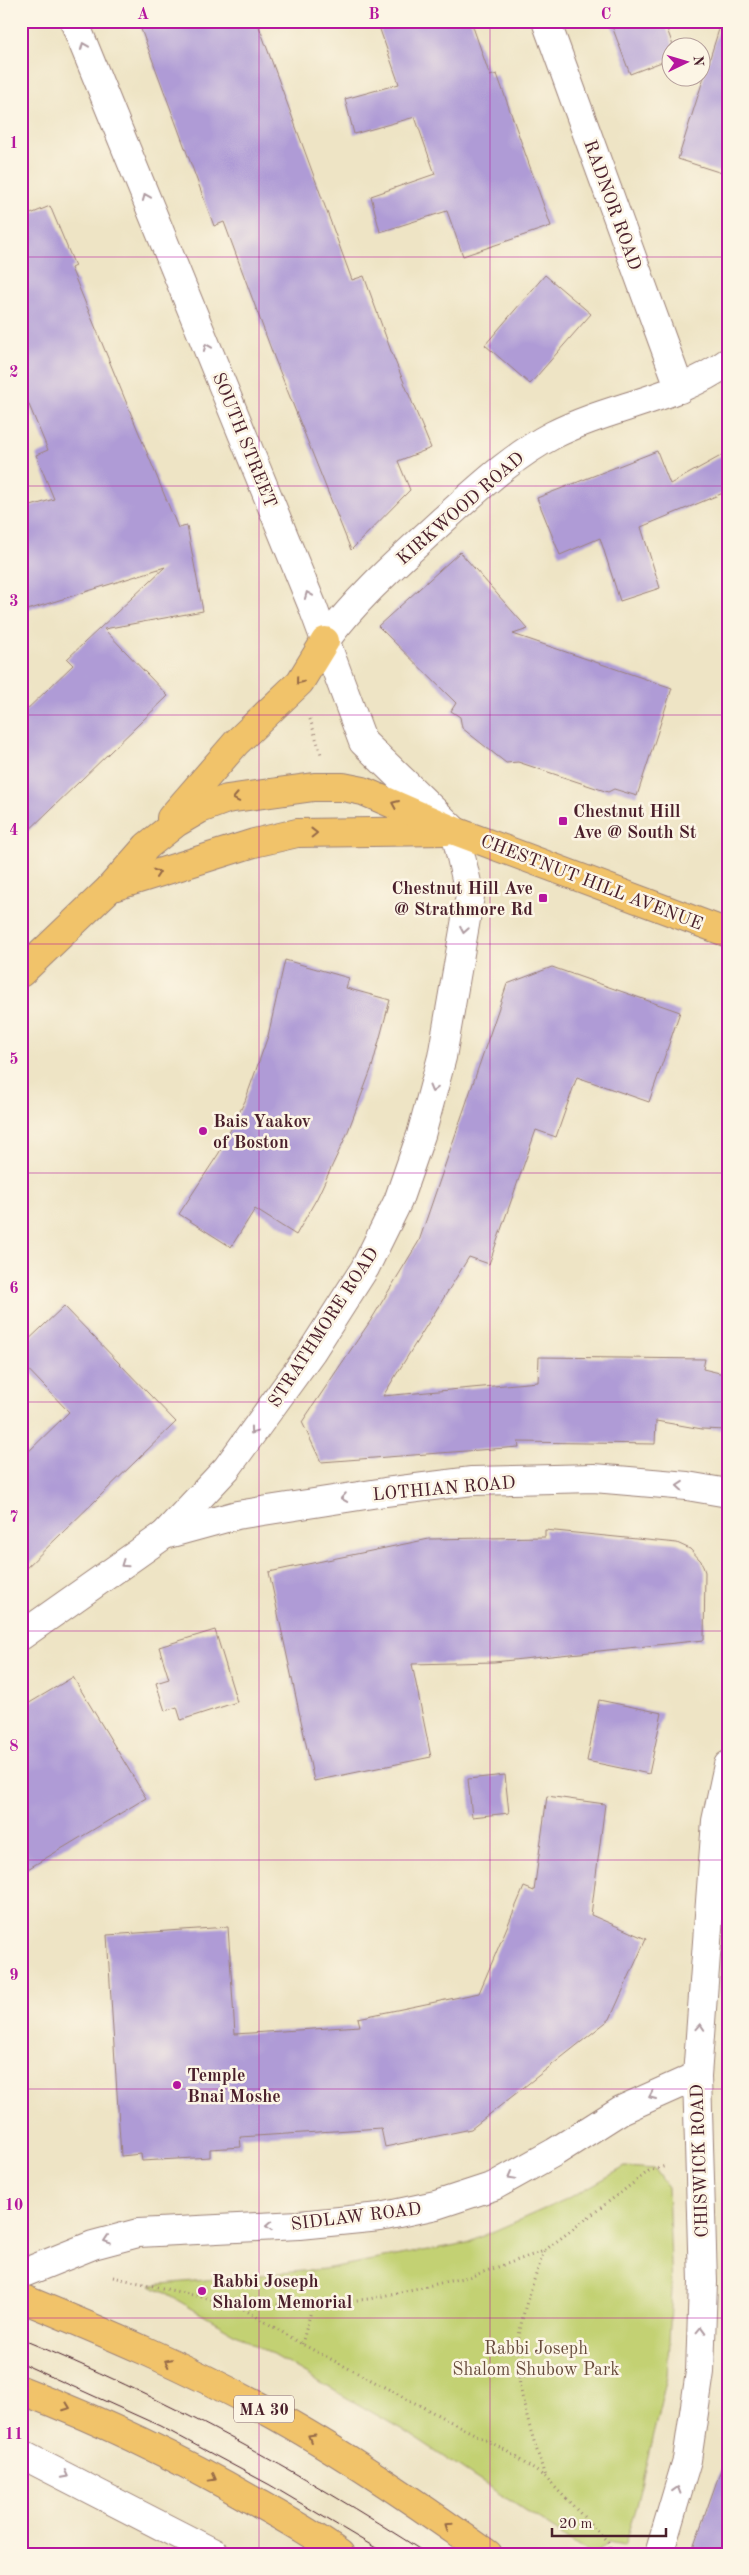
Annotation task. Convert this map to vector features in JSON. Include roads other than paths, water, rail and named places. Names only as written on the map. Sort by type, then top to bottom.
[{"type":"main road","points":[[146,846],[236,743],[300,682],[325,640]]},
{"type":"main road","name":"CHESTNUT HILL AVENUE","points":[[21,973],[110,888],[146,846],[176,823],[209,806],[258,794],[314,787],[343,787],[363,791],[455,831],[728,933]]},
{"type":"main road","name":"CHESTNUT HILL AVENUE","points":[[110,888],[254,843],[297,833],[455,831]]},
{"type":"main road","name":"MA 30","points":[[21,2298],[126,2341],[265,2410],[346,2458],[488,2554]]},
{"type":"main road","points":[[21,2390],[90,2416],[208,2474],[316,2536],[340,2554]]},
{"type":"street","name":"SOUTH STREET","points":[[74,21],[325,640],[363,742],[455,831]]},
{"type":"street","name":"RADNOR ROAD","points":[[546,21],[680,389]]},
{"type":"street","name":"KIRKWOOD ROAD","points":[[325,640],[349,609],[384,574],[496,473],[524,452],[554,435],[590,419],[680,389],[710,375],[728,362]]},
{"type":"street","name":"STRATHMORE ROAD","points":[[21,1636],[164,1536],[227,1468],[312,1351],[365,1268],[398,1201],[421,1135],[442,1057],[470,896],[455,831]]},
{"type":"street","name":"LOTHIAN ROAD","points":[[164,1536],[237,1515],[385,1492],[472,1481],[594,1478],[687,1486],[728,1493]]},
{"type":"street","name":"CHISWICK ROAD","points":[[658,2554],[687,2460],[700,2372],[703,2282],[697,2076],[716,1821],[728,1766]]},
{"type":"street","name":"SIDLAW ROAD","points":[[21,2274],[93,2245],[138,2234],[299,2225],[380,2217],[436,2206],[494,2186],[555,2152],[621,2110],[697,2076]]},
{"type":"street","points":[[21,2454],[216,2554]]},
{"type":"tram line","points":[[21,2339],[126,2385],[229,2437],[329,2493],[427,2554]]},
{"type":"tram line","points":[[21,2363],[160,2426],[270,2485],[386,2554]]},
{"type":"place","name":"Chestnut Hill Ave @ South St","points":[[563,821]]},
{"type":"place","name":"Chestnut Hill Ave @ Strathmore Rd","points":[[543,898]]},
{"type":"place","name":"Bais Yaakov of Boston","points":[[203,1131]]},
{"type":"place","name":"Temple Bnai Moshe","points":[[177,2085]]},
{"type":"place","name":"Rabbi Joseph Shalom Memorial","points":[[202,2291]]},
{"type":"park label","name":"Rabbi Joseph Shalom Shubow Park","points":[[536,2358]]}]
